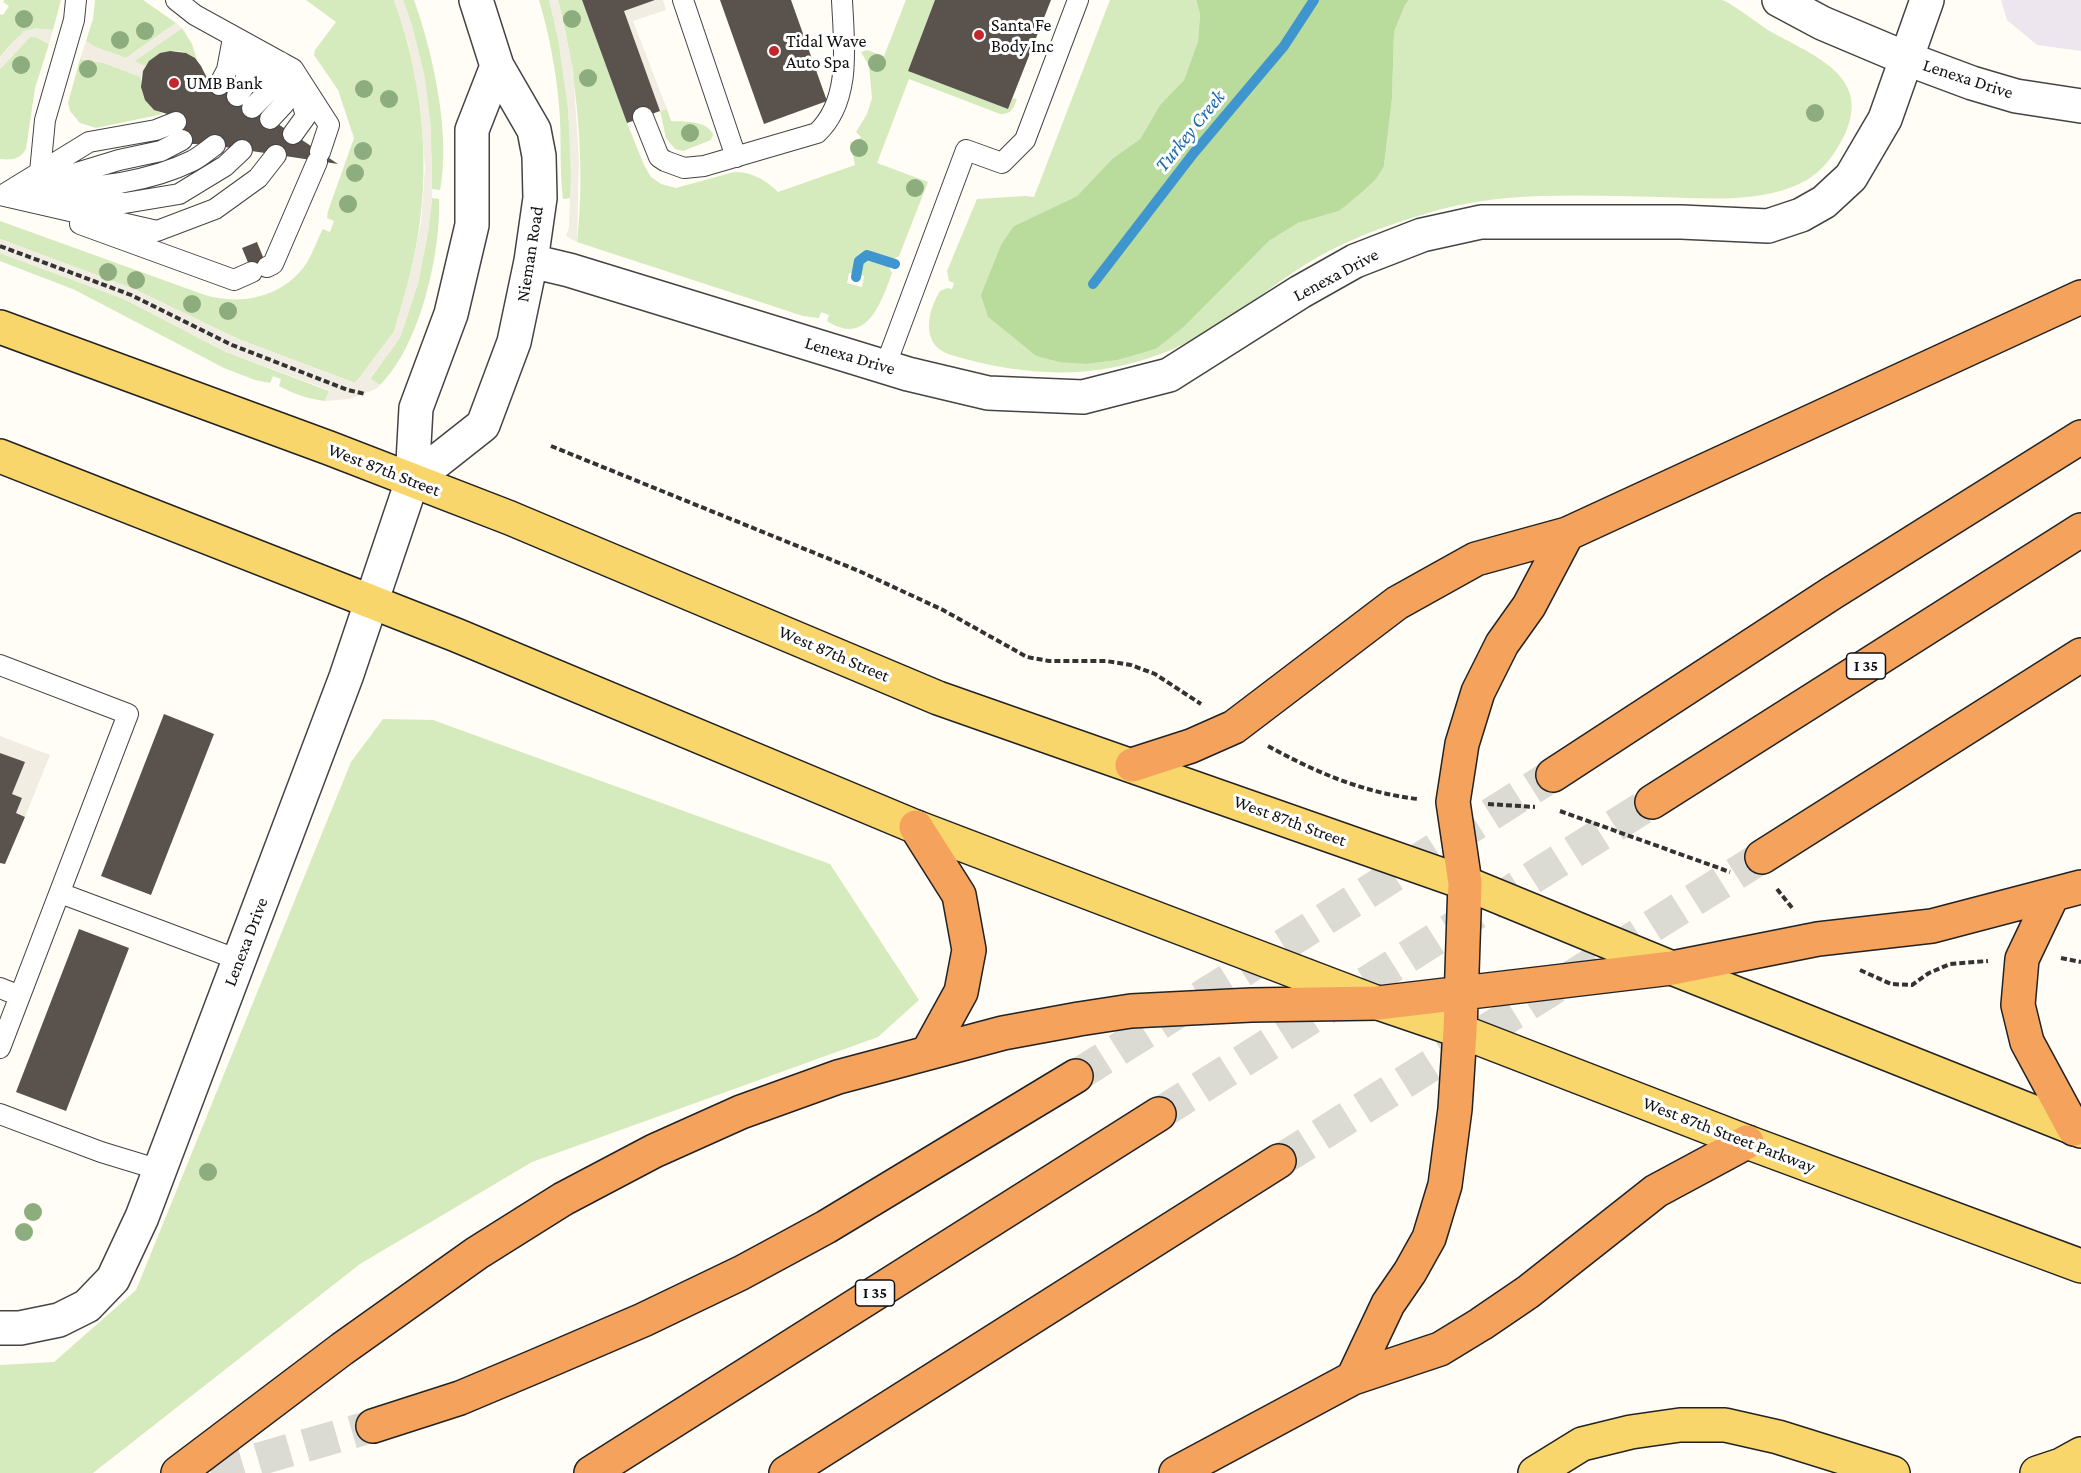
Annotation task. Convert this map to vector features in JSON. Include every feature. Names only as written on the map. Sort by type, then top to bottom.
[{"type":"highway","points":[[1132,765],[1191,746],[1234,727],[1397,603],[1476,559],[1567,534],[2081,297]]},
{"type":"highway","points":[[1553,775],[1832,593],[2081,437]]},
{"type":"highway","name":"I 35","points":[[1652,802],[2081,530]]},
{"type":"highway","points":[[1353,1378],[1388,1304],[1410,1272],[1429,1238],[1445,1185],[1455,1109],[1460,1031],[1465,883],[1453,802],[1462,744],[1478,692],[1502,644],[1529,606],[1567,534]]},
{"type":"highway","points":[[1764,871],[2081,655]]},
{"type":"highway","points":[[916,827],[958,895],[969,950],[961,992],[928,1052]]},
{"type":"highway","points":[[178,1473],[342,1349],[448,1274],[563,1199],[654,1151],[741,1112],[838,1077],[1004,1033],[1131,1011],[1251,1005],[1378,1003],[1672,968],[1818,939],[1932,926],[2067,892]]},
{"type":"highway","points":[[2067,892],[2022,959],[2018,1005],[2027,1042],[2078,1130]]},
{"type":"highway","points":[[373,1426],[460,1398],[643,1320],[741,1273],[867,1203],[1076,1076]]},
{"type":"highway","name":"I 35","points":[[591,1473],[1159,1114]]},
{"type":"highway","points":[[1176,1473],[1353,1378],[1440,1349],[1528,1292],[1656,1191],[1747,1142]]},
{"type":"highway","points":[[786,1473],[1279,1161]]},
{"type":"main road","name":"West 87th Street","points":[[0,327],[329,448],[510,518],[938,698],[1465,883],[1672,968]]},
{"type":"main road","points":[[0,456],[456,635],[916,827],[1378,1003]]},
{"type":"main road","points":[[1672,968],[2078,1130]]},
{"type":"main road","name":"West 87th Street Parkway","points":[[1378,1003],[1460,1031],[1747,1142],[2081,1266]]},
{"type":"main road","points":[[1534,1473],[1582,1444],[1631,1432],[1680,1425],[1725,1425],[1778,1437],[1893,1473]]},
{"type":"main road","points":[[2037,1473],[2061,1465],[2081,1454]]},
{"type":"street","name":"Nieman Road","points":[[412,481],[483,425],[514,342],[531,261],[540,198],[539,156],[534,130],[497,66],[476,0]]},
{"type":"street","points":[[1779,0],[1822,23],[1905,58],[1927,0]]},
{"type":"street","name":"Lenexa Drive","points":[[531,261],[569,270],[885,367],[988,393],[1083,397],[1169,375],[1300,292],[1355,261],[1422,235],[1481,222],[1681,222],[1768,226],[1801,215],[1824,202],[1851,177],[1885,119],[1905,58],[2016,96],[2081,106]]},
{"type":"street","name":"Lenexa Drive","points":[[0,1328],[20,1328],[58,1320],[87,1306],[113,1279],[142,1217],[346,677],[412,481],[416,408],[451,314],[472,225],[472,130],[497,66]]},
{"type":"lane","points":[[40,172],[45,120],[74,20],[76,0]]},
{"type":"lane","points":[[1,195],[234,280],[273,264],[329,125],[280,62],[195,15],[176,0]]},
{"type":"lane","points":[[683,0],[736,157]]},
{"type":"lane","points":[[643,117],[659,157],[684,168],[704,166],[817,133],[828,123],[838,100],[844,60],[842,0]]},
{"type":"lane","points":[[885,367],[966,150],[1002,163],[1025,140],[1078,0]]},
{"type":"lane","points":[[219,85],[239,41]]},
{"type":"lane","points":[[239,41],[246,84],[244,102],[266,94],[280,62]]},
{"type":"lane","points":[[270,119],[284,104],[280,62]]},
{"type":"lane","points":[[280,62],[306,116],[293,134]]},
{"type":"lane","points":[[156,130],[179,131],[161,151],[119,160],[1,195],[89,142],[156,130]]},
{"type":"lane","points":[[1,195],[121,183],[162,173],[193,160],[215,145]]},
{"type":"lane","points":[[1,195],[126,203],[179,194],[225,166],[242,150]]},
{"type":"lane","points":[[1,195],[157,231],[215,209],[258,178],[276,155]]},
{"type":"lane","points":[[0,665],[128,714],[0,1048]]},
{"type":"lane","points":[[60,893],[239,960]]},
{"type":"lane","points":[[0,988],[20,996]]},
{"type":"lane","points":[[0,1114],[101,1152],[160,1170]]},
{"type":"path","points":[[0,246],[131,295],[231,345],[348,390],[365,394]]},
{"type":"path","points":[[551,446],[860,571],[943,610],[1027,657],[1069,662],[1106,661],[1131,665],[1155,674],[1234,727],[1299,764],[1346,783],[1388,796],[1539,807]]},
{"type":"path","points":[[1549,807],[1734,874]]},
{"type":"path","points":[[1764,871],[1818,939],[1848,963],[1891,984],[1912,985],[1929,973],[1950,964],[2059,958],[2081,962]]},
{"type":"shaded area","points":[[394,0],[403,0],[412,25],[425,78],[431,128],[432,198],[418,283],[400,338],[370,378],[380,385],[376,389],[350,399],[325,401],[329,390],[226,352],[124,299],[0,253],[0,239],[134,289],[238,339],[355,383],[394,331],[411,271],[421,222],[425,168],[420,104],[408,42]]},
{"type":"shaded area","points":[[549,0],[558,0],[573,68],[579,160],[577,242],[566,236],[569,227],[571,171],[568,109],[558,39]]},
{"type":"shaded area","points":[[656,0],[663,0],[666,10],[633,21],[667,109],[660,111],[624,11]]},
{"type":"shaded area","points":[[2001,0],[2081,0],[2081,51],[2037,45],[2007,20]]},
{"type":"shaded area","points":[[176,23],[182,28],[134,61],[146,66],[141,77],[104,63],[80,59],[86,41],[95,47],[126,58]]},
{"type":"shaded area","points":[[36,28],[53,30],[49,44],[36,37],[30,37],[0,69],[0,57],[24,31]]},
{"type":"shaded area","points":[[0,736],[50,755],[25,817],[16,813],[22,798],[12,794],[24,762],[0,753]]},
{"type":"green space","points":[[4,0],[61,0],[53,30],[35,30],[22,34],[0,57],[0,14],[3,15],[9,6],[3,2]]},
{"type":"green space","points":[[95,0],[143,0],[176,23],[126,58],[95,47],[86,41],[93,19]]},
{"type":"green space","points":[[306,0],[394,0],[414,68],[420,103],[424,174],[417,244],[409,279],[401,312],[391,338],[355,383],[238,339],[134,289],[0,239],[0,221],[205,295],[219,298],[247,299],[274,291],[286,284],[306,264],[323,229],[330,232],[334,221],[327,218],[328,211],[354,138],[338,90],[314,55],[315,50],[336,22]]},
{"type":"green space","points":[[403,0],[414,0],[428,44],[438,94],[443,144],[440,190],[432,189],[431,141],[426,93],[417,47]]},
{"type":"green space","points":[[539,0],[549,0],[560,49],[571,148],[571,198],[563,199],[558,92],[552,52]]},
{"type":"green space","points":[[558,0],[582,0],[644,165],[651,177],[661,184],[676,188],[734,172],[758,177],[778,192],[855,165],[850,141],[855,145],[861,137],[856,132],[867,114],[872,98],[869,66],[861,52],[867,50],[884,56],[906,0],[935,0],[908,71],[1008,109],[1013,98],[1017,99],[1012,110],[1000,114],[909,79],[877,163],[928,182],[899,256],[893,259],[870,252],[858,257],[852,273],[849,273],[847,283],[862,287],[864,276],[861,275],[861,264],[866,258],[888,265],[892,273],[883,297],[870,318],[862,325],[852,329],[841,328],[827,321],[829,315],[821,312],[819,318],[803,316],[577,242],[580,213],[578,120],[570,58]]},
{"type":"green space","points":[[1110,0],[1196,0],[1200,14],[1198,41],[1184,80],[1160,105],[1140,139],[1112,159],[1077,196],[1014,226],[988,317],[1036,356],[1087,364],[1118,360],[1156,349],[1184,327],[1269,241],[1298,223],[1339,211],[1384,166],[1392,99],[1394,32],[1409,0],[1722,0],[1832,68],[1844,81],[1851,96],[1851,113],[1845,134],[1830,159],[1810,178],[1792,187],[1743,197],[1523,197],[1495,199],[1442,209],[1379,229],[1333,249],[1293,272],[1221,323],[1188,342],[1156,356],[1123,365],[1090,371],[1022,370],[987,364],[941,351],[930,336],[932,309],[940,291],[947,288],[952,289],[954,283],[949,281],[947,271],[977,199],[1034,197]]},
{"type":"green space","points":[[1196,0],[1409,0],[1394,32],[1392,99],[1384,166],[1376,179],[1339,211],[1298,223],[1269,241],[1184,327],[1156,349],[1118,360],[1087,364],[1060,362],[1036,356],[988,317],[981,295],[1001,245],[1014,226],[1077,196],[1112,159],[1140,139],[1160,105],[1184,80],[1198,41],[1200,14]]},
{"type":"green space","points":[[182,28],[192,44],[197,60],[184,52],[170,51],[163,52],[146,66],[133,62]]},
{"type":"green space","points":[[30,37],[36,37],[49,44],[35,88],[26,149],[15,158],[0,159],[0,69]]},
{"type":"green space","points":[[80,59],[104,63],[141,77],[146,99],[163,114],[96,128],[80,123],[70,111],[68,103]]},
{"type":"green space","points":[[667,109],[671,121],[700,124],[710,129],[713,134],[711,140],[683,151],[675,149],[666,138],[660,111]]},
{"type":"green space","points":[[432,198],[439,199],[439,221],[432,271],[425,298],[406,347],[394,368],[380,385],[370,379],[396,343],[404,326],[418,283]]},
{"type":"green space","points":[[0,253],[124,299],[226,352],[329,391],[325,401],[285,389],[279,386],[281,379],[273,376],[270,383],[224,368],[75,290],[0,261]]},
{"type":"green space","points":[[383,719],[433,720],[830,864],[919,1000],[878,1037],[532,1162],[360,1264],[93,1473],[0,1473],[0,1365],[54,1362],[136,1290],[351,762]]},
{"type":"building","points":[[582,0],[655,0],[624,11],[660,111],[627,123]]},
{"type":"building","name":"Tidal Wave Auto Spa","points":[[720,0],[791,0],[827,101],[764,124]]},
{"type":"building","name":"Santa Fe Body Inc","points":[[935,0],[1051,0],[1008,109],[908,71]]},
{"type":"building","points":[[170,51],[186,53],[195,58],[206,76],[338,164],[205,144],[184,144],[174,116],[154,110],[145,100],[141,87],[143,71],[149,61],[160,53]]},
{"type":"building","points":[[257,242],[269,272],[254,277],[242,248]]},
{"type":"building","points":[[164,714],[214,734],[151,895],[101,876]]},
{"type":"building","points":[[0,753],[25,762],[12,794],[22,798],[16,813],[25,817],[5,864],[0,863]]},
{"type":"building","points":[[79,929],[129,948],[66,1111],[16,1092]]},
{"type":"waterway","name":"Turkey Creek","points":[[1093,284],[1193,154],[1284,46],[1314,0]]},
{"type":"waterway","points":[[856,277],[859,261],[867,255],[895,264]]},
{"type":"tunnel","points":[[1076,1076],[1553,775]]},
{"type":"tunnel","points":[[1159,1114],[1652,802]]},
{"type":"tunnel","points":[[1279,1161],[1762,857]]},
{"type":"tunnel","points":[[211,1473],[373,1426]]},
{"type":"place","name":"Santa Fe Body Inc","points":[[979,35]]},
{"type":"place","name":"Tidal Wave Auto Spa","points":[[774,51]]},
{"type":"place","name":"UMB Bank","points":[[174,83]]}]
